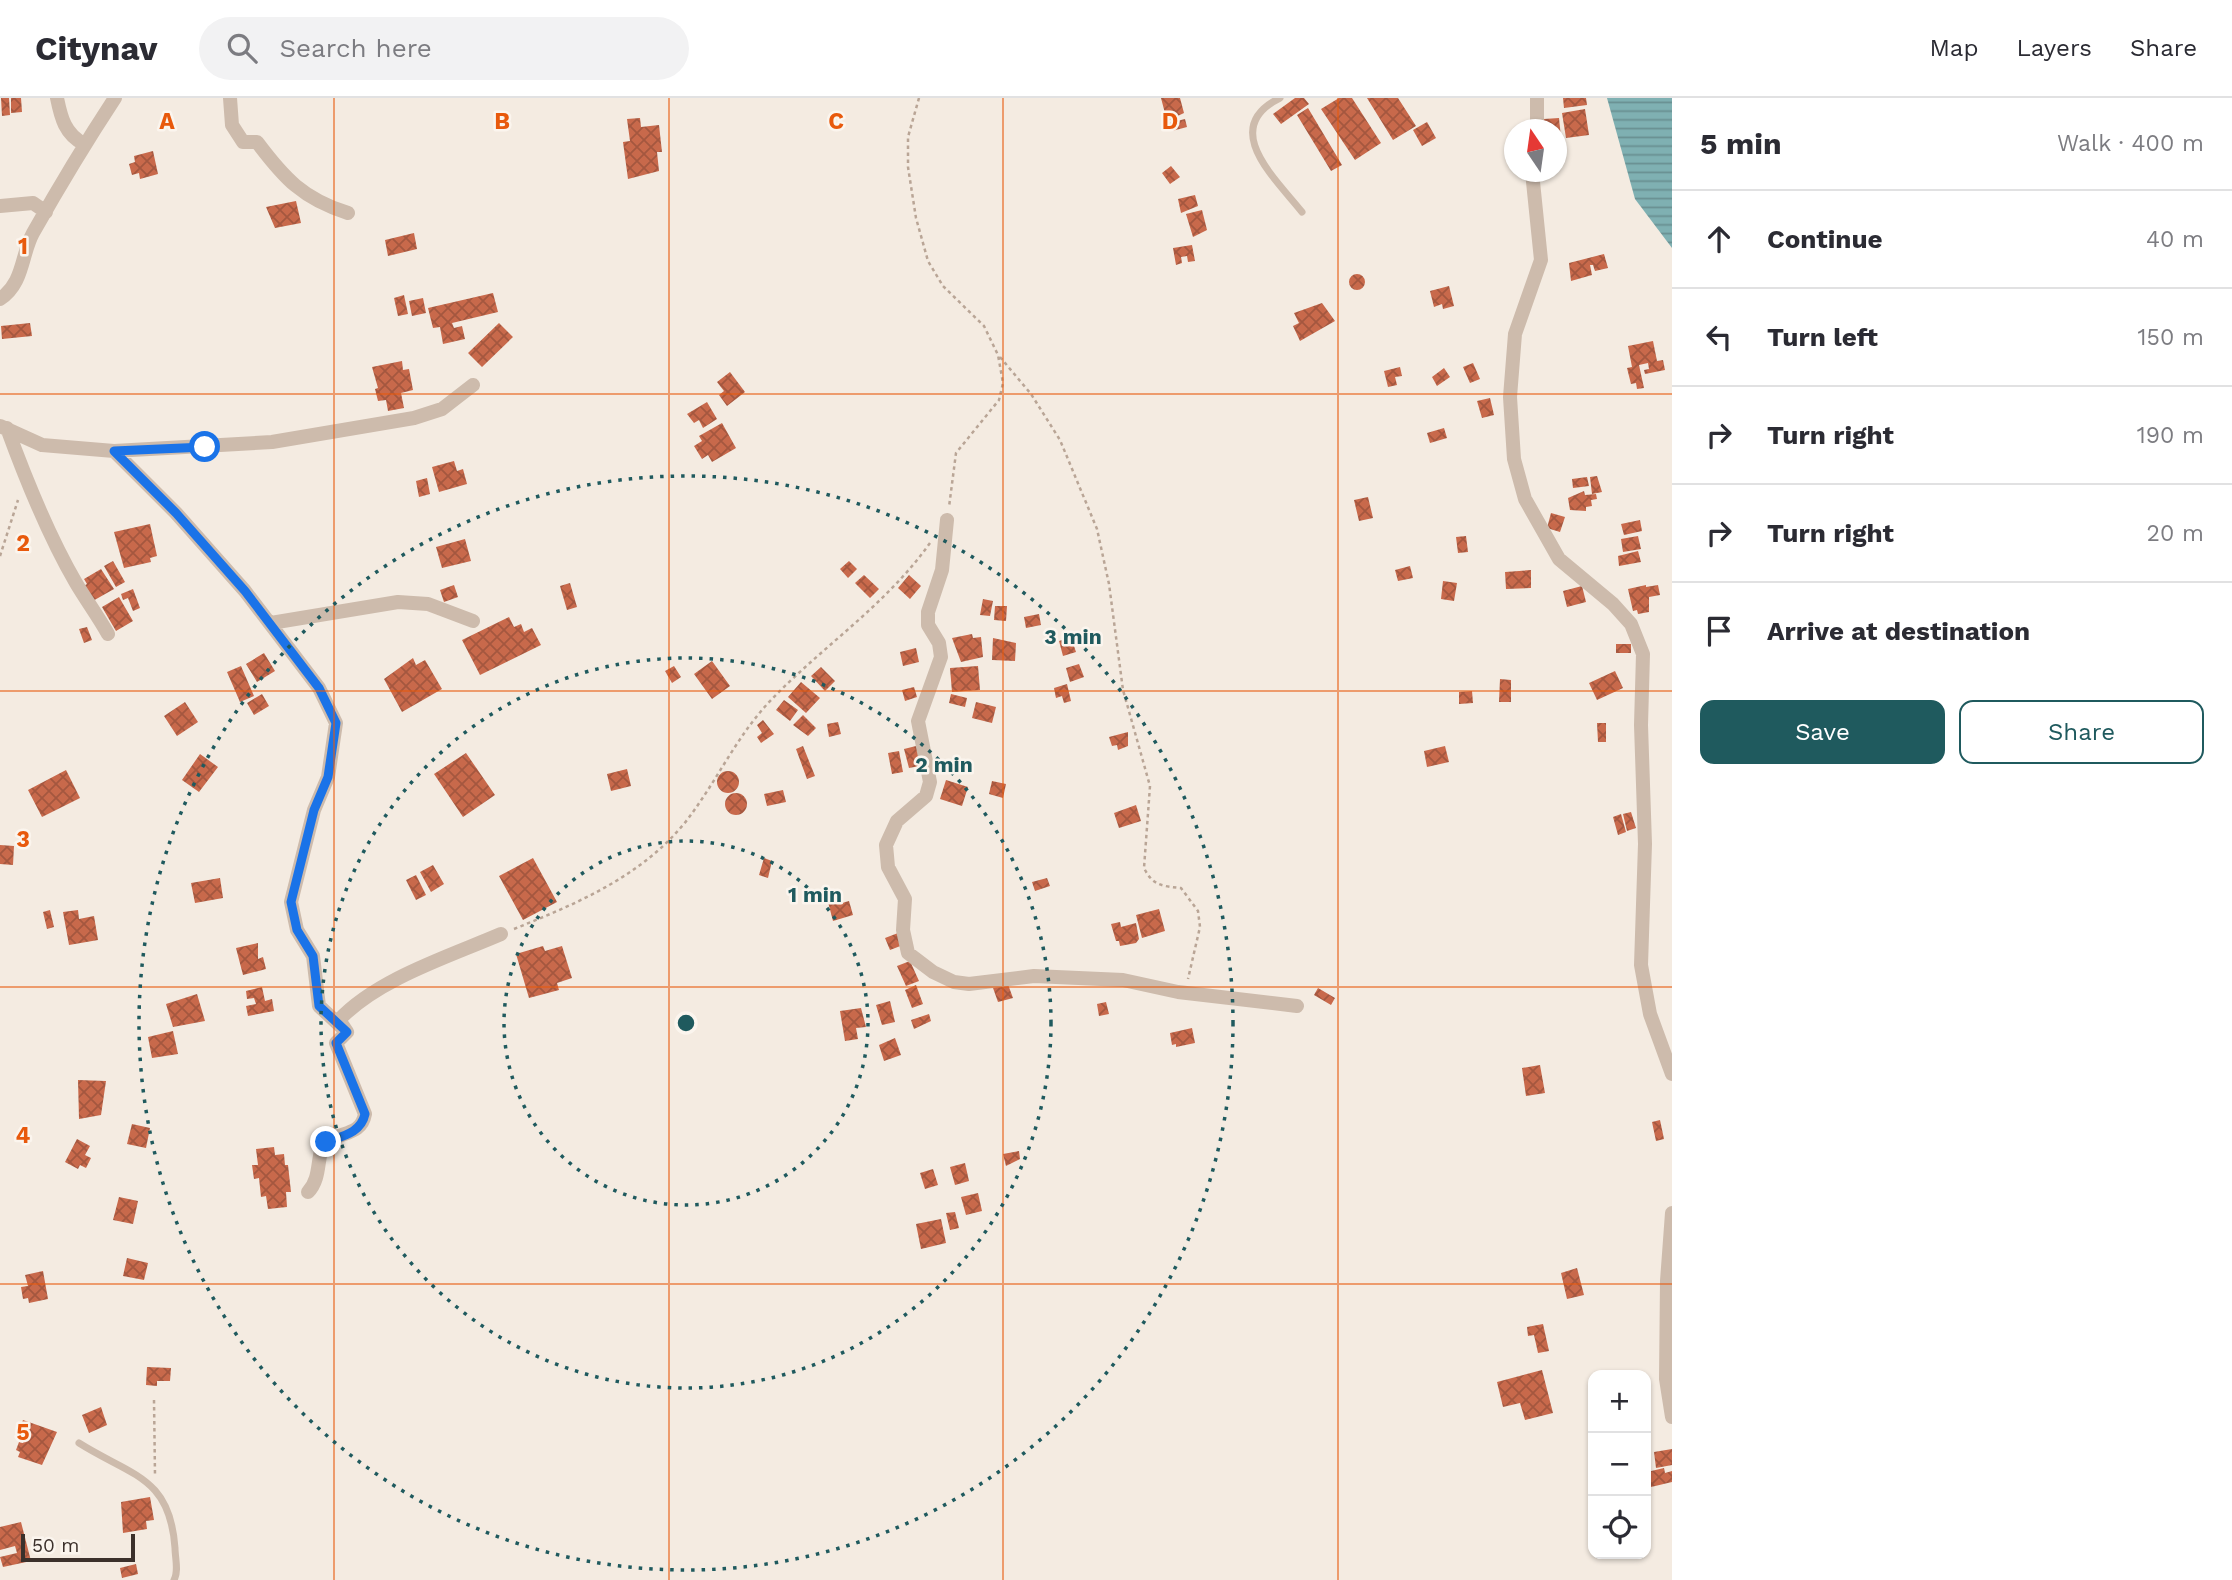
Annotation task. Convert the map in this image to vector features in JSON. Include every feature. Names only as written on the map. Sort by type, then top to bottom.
[{"type":"street","points":[[57,98],[66,128],[75,139],[84,144]]},
{"type":"street","points":[[0,299],[16,282],[31,236],[84,144],[116,98]]},
{"type":"street","points":[[230,98],[232,125],[243,142],[257,142],[290,184],[331,208],[348,213]]},
{"type":"street","points":[[1537,98],[1537,119]]},
{"type":"street","points":[[1533,182],[1541,260],[1515,334],[1510,397],[1514,459],[1525,499],[1559,559],[1613,604],[1631,624],[1643,654],[1641,724],[1645,844],[1641,965],[1650,1014],[1672,1074]]},
{"type":"street","points":[[0,206],[33,203],[46,212]]},
{"type":"street","points":[[3,427],[43,445],[114,451],[272,442],[414,418],[442,409],[473,384]]},
{"type":"street","points":[[3,427],[76,584],[108,634]]},
{"type":"street","points":[[114,451],[176,513],[271,623],[319,688],[336,723],[328,777],[314,810],[291,902],[297,930],[313,956],[319,1006],[347,1032]]},
{"type":"street","points":[[947,520],[942,570],[928,612],[928,625],[939,643],[941,657],[918,721],[930,782],[926,796],[897,821],[886,845],[888,867],[905,899],[903,930],[908,953],[933,972],[954,982],[969,984],[1014,976],[1123,980],[1178,992],[1297,1006]]},
{"type":"street","points":[[271,623],[398,602],[428,604],[473,621]]},
{"type":"street","points":[[347,1032],[339,1020],[351,1007],[374,992],[501,934]]},
{"type":"street","points":[[307,1192],[317,1183],[321,1149],[326,1142],[354,1131],[363,1123],[365,1114],[336,1043],[347,1032]]},
{"type":"street","points":[[1672,1213],[1667,1281],[1666,1379],[1672,1417]]},
{"type":"lane","points":[[1280,98],[1254,118],[1250,131],[1258,154],[1302,212]]},
{"type":"lane","points":[[79,1443],[150,1481],[166,1504],[174,1540],[177,1576],[174,1580]]},
{"type":"path","points":[[919,98],[908,137],[908,167],[916,218],[928,261],[943,286],[984,326],[998,355],[1031,394],[1060,440],[1097,529],[1110,584],[1123,690],[1150,786],[1144,868],[1150,880],[1160,886],[1181,888],[1198,911],[1200,927],[1190,974],[1185,986],[1178,992]]},
{"type":"path","points":[[947,520],[956,453],[999,400],[1003,383],[998,355]]},
{"type":"path","points":[[0,556],[16,514],[22,470]]},
{"type":"path","points":[[501,934],[566,907],[653,858],[687,820],[731,749],[770,701],[886,596],[932,540]]},
{"type":"path","points":[[154,1400],[154,1474],[166,1504]]},
{"type":"water","points":[[1607,98],[1672,98],[1672,248],[1635,199]]},
{"type":"building","points":[[1,98],[9,98],[10,115],[2,116]]},
{"type":"building","points":[[11,98],[21,98],[22,112],[11,113]]},
{"type":"building","points":[[1161,98],[1180,98],[1184,113],[1167,121]]},
{"type":"building","points":[[1295,98],[1304,98],[1309,104],[1281,124],[1273,114]]},
{"type":"building","points":[[1339,98],[1352,98],[1381,143],[1355,160],[1321,109]]},
{"type":"building","points":[[1367,98],[1398,98],[1416,126],[1393,140]]},
{"type":"building","points":[[1563,98],[1586,98],[1587,105],[1564,108]]},
{"type":"building","points":[[1308,108],[1342,165],[1331,171],[1297,115]]},
{"type":"building","points":[[1585,109],[1589,135],[1567,138],[1567,119],[1563,119],[1562,113]]},
{"type":"building","points":[[640,118],[641,127],[659,125],[662,152],[657,152],[659,171],[628,179],[623,142],[630,141],[627,119]]},
{"type":"building","points":[[1185,119],[1187,127],[1172,131],[1169,123]]},
{"type":"building","points":[[1427,122],[1436,138],[1422,146],[1413,130]]},
{"type":"building","points":[[153,151],[158,174],[140,179],[139,173],[132,175],[129,164],[135,162],[134,156]]},
{"type":"building","points":[[1171,166],[1180,177],[1170,184],[1162,173]]},
{"type":"building","points":[[1195,195],[1198,206],[1181,213],[1178,199]]},
{"type":"building","points":[[296,201],[301,223],[275,228],[266,207]]},
{"type":"building","points":[[1202,210],[1207,230],[1193,237],[1186,214]]},
{"type":"building","points":[[414,233],[417,249],[388,256],[385,240]]},
{"type":"building","points":[[1192,245],[1195,261],[1188,262],[1187,256],[1181,257],[1182,263],[1176,265],[1173,248]]},
{"type":"building","points":[[1604,254],[1608,268],[1595,271],[1593,265],[1590,265],[1592,275],[1571,281],[1569,263]]},
{"type":"building","points":[[1357,274],[1363,276],[1363,288],[1357,290],[1351,288],[1349,282],[1351,276]]},
{"type":"building","points":[[1449,286],[1454,306],[1443,309],[1442,304],[1434,307],[1430,291]]},
{"type":"building","points":[[493,293],[498,312],[452,323],[454,328],[462,326],[465,339],[443,344],[440,327],[433,328],[428,308]]},
{"type":"building","points":[[404,295],[408,314],[398,316],[394,298]]},
{"type":"building","points":[[423,298],[426,313],[412,316],[409,301]]},
{"type":"building","points":[[1322,303],[1335,321],[1300,341],[1293,326],[1299,323],[1294,313]]},
{"type":"building","points":[[30,323],[32,336],[2,339],[1,326]]},
{"type":"building","points":[[499,323],[513,337],[482,367],[468,353]]},
{"type":"building","points":[[1653,341],[1657,361],[1663,360],[1665,370],[1645,374],[1644,370],[1649,369],[1648,363],[1639,365],[1644,388],[1637,389],[1636,383],[1631,384],[1627,368],[1632,367],[1628,346]]},
{"type":"building","points":[[402,361],[403,370],[409,369],[413,390],[401,393],[404,408],[388,411],[386,400],[378,401],[375,389],[378,388],[372,367]]},
{"type":"building","points":[[1473,363],[1480,379],[1470,383],[1463,367]]},
{"type":"building","points":[[1400,367],[1402,376],[1395,377],[1397,385],[1388,387],[1384,371]]},
{"type":"building","points":[[1444,368],[1450,377],[1437,386],[1432,377]]},
{"type":"building","points":[[730,372],[745,392],[727,406],[719,395],[724,391],[717,382]]},
{"type":"building","points":[[1490,398],[1494,415],[1482,418],[1477,401]]},
{"type":"building","points":[[707,402],[717,419],[703,428],[699,420],[694,423],[687,414]]},
{"type":"building","points":[[722,423],[736,448],[712,462],[708,455],[702,459],[694,446],[702,441],[699,436]]},
{"type":"building","points":[[1444,428],[1447,438],[1430,443],[1427,433]]},
{"type":"building","points":[[454,461],[457,471],[463,469],[467,484],[439,492],[432,467]]},
{"type":"building","points":[[1597,476],[1602,492],[1592,494],[1590,477]]},
{"type":"building","points":[[1587,477],[1589,486],[1573,488],[1572,479]]},
{"type":"building","points":[[427,478],[430,494],[419,497],[416,481]]},
{"type":"building","points":[[1584,491],[1585,495],[1596,494],[1597,499],[1591,500],[1592,506],[1586,507],[1586,511],[1570,510],[1568,498]]},
{"type":"building","points":[[1368,497],[1373,518],[1359,521],[1354,500]]},
{"type":"building","points":[[1551,513],[1565,517],[1560,532],[1547,528]]},
{"type":"building","points":[[1640,520],[1642,531],[1624,535],[1621,524]]},
{"type":"building","points":[[150,524],[157,556],[150,558],[151,562],[124,568],[114,532]]},
{"type":"building","points":[[1466,536],[1468,552],[1458,553],[1456,537]]},
{"type":"building","points":[[1638,536],[1641,549],[1623,552],[1621,539]]},
{"type":"building","points":[[465,539],[471,561],[442,568],[436,547]]},
{"type":"building","points":[[1638,551],[1641,562],[1619,566],[1618,556]]},
{"type":"building","points":[[113,561],[125,582],[116,587],[104,566]]},
{"type":"building","points":[[849,561],[857,569],[848,578],[840,569]]},
{"type":"building","points":[[1410,566],[1413,578],[1398,581],[1395,570]]},
{"type":"building","points":[[101,569],[114,589],[91,602],[82,587],[87,584],[84,579]]},
{"type":"building","points":[[1531,570],[1531,588],[1506,589],[1505,572]]},
{"type":"building","points":[[864,575],[879,589],[870,598],[855,583]]},
{"type":"building","points":[[909,575],[921,586],[910,599],[898,588]]},
{"type":"building","points":[[1443,581],[1457,583],[1454,601],[1441,599]]},
{"type":"building","points":[[570,583],[577,607],[567,610],[560,586]]},
{"type":"building","points":[[454,585],[458,597],[444,602],[440,590]]},
{"type":"building","points":[[1658,585],[1660,595],[1649,597],[1649,612],[1638,614],[1637,610],[1633,611],[1628,589]]},
{"type":"building","points":[[1582,586],[1586,602],[1567,607],[1563,591]]},
{"type":"building","points":[[133,589],[140,608],[133,611],[128,598],[123,600],[121,594]]},
{"type":"building","points":[[119,597],[133,621],[116,631],[102,607]]},
{"type":"building","points":[[983,599],[993,601],[990,616],[980,615]]},
{"type":"building","points":[[995,606],[1007,606],[1006,621],[994,620]]},
{"type":"building","points":[[1039,614],[1041,625],[1026,628],[1024,617]]},
{"type":"building","points":[[509,617],[514,627],[521,624],[524,632],[532,628],[541,645],[480,675],[462,640]]},
{"type":"building","points":[[87,627],[92,640],[84,643],[79,629]]},
{"type":"building","points":[[972,634],[973,638],[981,637],[983,657],[961,662],[952,638]]},
{"type":"building","points":[[1071,637],[1076,652],[1063,656],[1059,641]]},
{"type":"building","points":[[993,638],[1016,643],[1015,661],[992,660]]},
{"type":"building","points":[[1616,644],[1631,644],[1631,653],[1616,653]]},
{"type":"building","points":[[916,648],[919,662],[903,666],[900,652]]},
{"type":"building","points":[[264,653],[275,671],[257,682],[246,664]]},
{"type":"building","points":[[413,658],[416,665],[425,660],[442,689],[402,712],[384,679]]},
{"type":"building","points":[[712,661],[730,686],[712,699],[694,674]]},
{"type":"building","points":[[1079,664],[1084,677],[1070,682],[1066,668]]},
{"type":"building","points":[[241,666],[254,696],[240,702],[227,672]]},
{"type":"building","points":[[674,666],[681,677],[672,683],[665,671]]},
{"type":"building","points":[[978,666],[980,690],[952,692],[950,668]]},
{"type":"building","points":[[821,667],[835,681],[825,691],[811,676]]},
{"type":"building","points":[[1615,671],[1623,688],[1597,700],[1589,683]]},
{"type":"building","points":[[1500,679],[1511,680],[1511,702],[1499,702]]},
{"type":"building","points":[[801,682],[820,698],[806,713],[788,697]]},
{"type":"building","points":[[1067,684],[1071,701],[1064,703],[1062,696],[1056,698],[1054,688]]},
{"type":"building","points":[[914,687],[917,697],[905,701],[902,690]]},
{"type":"building","points":[[1472,691],[1473,703],[1459,704],[1459,692]]},
{"type":"building","points":[[262,694],[269,706],[254,715],[247,703]]},
{"type":"building","points":[[951,694],[967,698],[965,707],[949,703]]},
{"type":"building","points":[[784,700],[798,710],[790,721],[776,710]]},
{"type":"building","points":[[185,702],[198,722],[177,736],[164,716]]},
{"type":"building","points":[[976,702],[996,707],[992,723],[972,718]]},
{"type":"building","points":[[803,715],[816,728],[808,736],[793,725]]},
{"type":"building","points":[[763,720],[774,734],[761,743],[757,737],[762,733],[757,725]]},
{"type":"building","points":[[838,722],[841,734],[829,737],[827,724]]},
{"type":"building","points":[[1597,723],[1606,723],[1606,742],[1598,742]]},
{"type":"building","points":[[1128,732],[1128,746],[1118,750],[1117,745],[1112,746],[1109,737]]},
{"type":"building","points":[[920,745],[925,765],[909,768],[904,749]]},
{"type":"building","points":[[803,746],[815,776],[807,779],[796,749]]},
{"type":"building","points":[[1445,746],[1449,762],[1427,767],[1424,751]]},
{"type":"building","points":[[899,751],[903,772],[892,774],[888,753]]},
{"type":"building","points":[[466,753],[495,795],[463,817],[434,774]]},
{"type":"building","points":[[200,754],[218,767],[199,792],[182,780]]},
{"type":"building","points":[[627,769],[631,786],[611,791],[607,774]]},
{"type":"building","points":[[66,770],[80,798],[42,817],[28,790]]},
{"type":"building","points":[[728,771],[736,774],[739,782],[736,790],[728,793],[720,790],[717,782],[720,774]]},
{"type":"building","points":[[946,780],[968,787],[962,806],[940,799]]},
{"type":"building","points":[[992,781],[1006,784],[1003,798],[989,794]]},
{"type":"building","points":[[783,790],[786,802],[767,806],[764,794]]},
{"type":"building","points":[[736,793],[744,796],[747,804],[744,812],[736,815],[728,812],[725,804],[728,796]]},
{"type":"building","points":[[1136,805],[1141,821],[1119,828],[1114,813]]},
{"type":"building","points":[[1631,812],[1636,828],[1627,831],[1623,814]]},
{"type":"building","points":[[1621,814],[1626,832],[1618,835],[1613,817]]},
{"type":"building","points":[[0,845],[14,846],[13,865],[0,864]]},
{"type":"building","points":[[533,858],[557,902],[523,920],[499,876]]},
{"type":"building","points":[[764,858],[772,861],[768,878],[759,875]]},
{"type":"building","points":[[433,865],[444,884],[431,892],[420,872]]},
{"type":"building","points":[[416,875],[426,895],[416,900],[406,880]]},
{"type":"building","points":[[220,878],[223,898],[195,903],[191,883]]},
{"type":"building","points":[[1047,878],[1050,886],[1035,891],[1032,882]]},
{"type":"building","points":[[841,898],[842,903],[849,901],[853,915],[833,921],[828,902]]},
{"type":"building","points":[[1159,909],[1165,931],[1142,938],[1136,915]]},
{"type":"building","points":[[50,910],[54,927],[47,929],[43,912]]},
{"type":"building","points":[[78,910],[79,919],[94,916],[98,940],[69,945],[63,912]]},
{"type":"building","points":[[1120,922],[1121,927],[1136,923],[1139,939],[1136,943],[1120,946],[1119,941],[1116,941],[1111,924]]},
{"type":"building","points":[[898,933],[903,945],[890,950],[885,938]]},
{"type":"building","points":[[258,943],[258,959],[263,957],[266,969],[243,975],[236,948]]},
{"type":"building","points":[[543,946],[545,951],[562,946],[572,978],[557,983],[559,990],[529,998],[516,954]]},
{"type":"building","points":[[910,961],[919,981],[906,986],[897,966]]},
{"type":"building","points":[[1006,979],[1013,998],[998,1002],[993,988]]},
{"type":"building","points":[[916,985],[923,1004],[912,1008],[905,990]]},
{"type":"building","points":[[262,987],[265,1001],[272,999],[274,1011],[248,1016],[246,1006],[256,1004],[254,998],[247,999],[246,991]]},
{"type":"building","points":[[1318,988],[1335,998],[1331,1005],[1314,995]]},
{"type":"building","points":[[197,994],[205,1021],[173,1027],[166,1004]]},
{"type":"building","points":[[890,1001],[895,1022],[882,1025],[876,1005]]},
{"type":"building","points":[[1106,1002],[1109,1014],[1099,1016],[1097,1004]]},
{"type":"building","points":[[861,1008],[866,1027],[856,1028],[858,1039],[845,1041],[840,1011]]},
{"type":"building","points":[[929,1014],[931,1021],[914,1029],[911,1020]]},
{"type":"building","points":[[1192,1028],[1195,1043],[1176,1047],[1176,1044],[1172,1045],[1170,1033]]},
{"type":"building","points":[[173,1031],[178,1054],[152,1058],[148,1037]]},
{"type":"building","points":[[895,1038],[901,1055],[884,1061],[879,1045]]},
{"type":"building","points":[[1540,1065],[1545,1093],[1526,1096],[1522,1068]]},
{"type":"building","points":[[78,1080],[106,1081],[101,1115],[79,1119]]},
{"type":"building","points":[[1660,1120],[1664,1139],[1656,1141],[1652,1122]]},
{"type":"building","points":[[132,1124],[150,1128],[146,1148],[127,1144]]},
{"type":"building","points":[[77,1139],[90,1146],[85,1155],[91,1158],[86,1168],[80,1165],[78,1169],[65,1162]]},
{"type":"building","points":[[274,1147],[275,1155],[284,1154],[291,1192],[286,1192],[287,1207],[268,1209],[266,1196],[261,1197],[259,1178],[254,1179],[252,1165],[258,1165],[256,1149]]},
{"type":"building","points":[[1019,1151],[1020,1159],[1006,1166],[1003,1154]]},
{"type":"building","points":[[965,1163],[969,1181],[955,1185],[950,1167]]},
{"type":"building","points":[[933,1169],[938,1185],[925,1189],[920,1173]]},
{"type":"building","points":[[978,1193],[982,1211],[966,1215],[961,1197]]},
{"type":"building","points":[[119,1197],[138,1201],[133,1224],[113,1220]]},
{"type":"building","points":[[955,1212],[959,1228],[950,1230],[946,1213]]},
{"type":"building","points":[[941,1219],[946,1243],[921,1249],[916,1224]]},
{"type":"building","points":[[127,1258],[148,1263],[144,1280],[123,1276]]},
{"type":"building","points":[[1577,1268],[1584,1295],[1567,1299],[1561,1273]]},
{"type":"building","points":[[43,1271],[48,1299],[29,1303],[28,1298],[23,1299],[21,1287],[28,1286],[25,1275]]},
{"type":"building","points":[[1543,1324],[1549,1351],[1538,1353],[1534,1335],[1528,1336],[1527,1327]]},
{"type":"building","points":[[147,1367],[171,1368],[170,1381],[157,1381],[157,1386],[146,1385]]},
{"type":"building","points":[[1542,1370],[1553,1413],[1525,1420],[1520,1403],[1503,1407],[1497,1382]]},
{"type":"building","points":[[101,1407],[107,1425],[89,1433],[82,1415]]},
{"type":"building","points":[[23,1420],[57,1432],[42,1465],[18,1457],[20,1452],[16,1450],[19,1442],[23,1443],[24,1440],[17,1437]]},
{"type":"building","points":[[1672,1449],[1672,1465],[1656,1468],[1654,1452]]},
{"type":"building","points":[[1664,1468],[1665,1473],[1672,1471],[1672,1482],[1651,1487],[1651,1471]]},
{"type":"building","points":[[150,1497],[154,1520],[146,1521],[147,1529],[123,1533],[121,1502]]},
{"type":"building","points":[[21,1522],[31,1561],[3,1567],[0,1557],[17,1553],[15,1546],[0,1550],[0,1527]]},
{"type":"building","points":[[136,1564],[138,1574],[122,1578],[120,1568]]},
{"type":"route","points":[[205,447],[114,451],[176,513],[245,591],[319,688],[336,723],[328,777],[314,810],[291,902],[297,930],[313,956],[314,984],[319,1006],[347,1032],[336,1043],[365,1114],[363,1123],[354,1131],[326,1142]]}]
